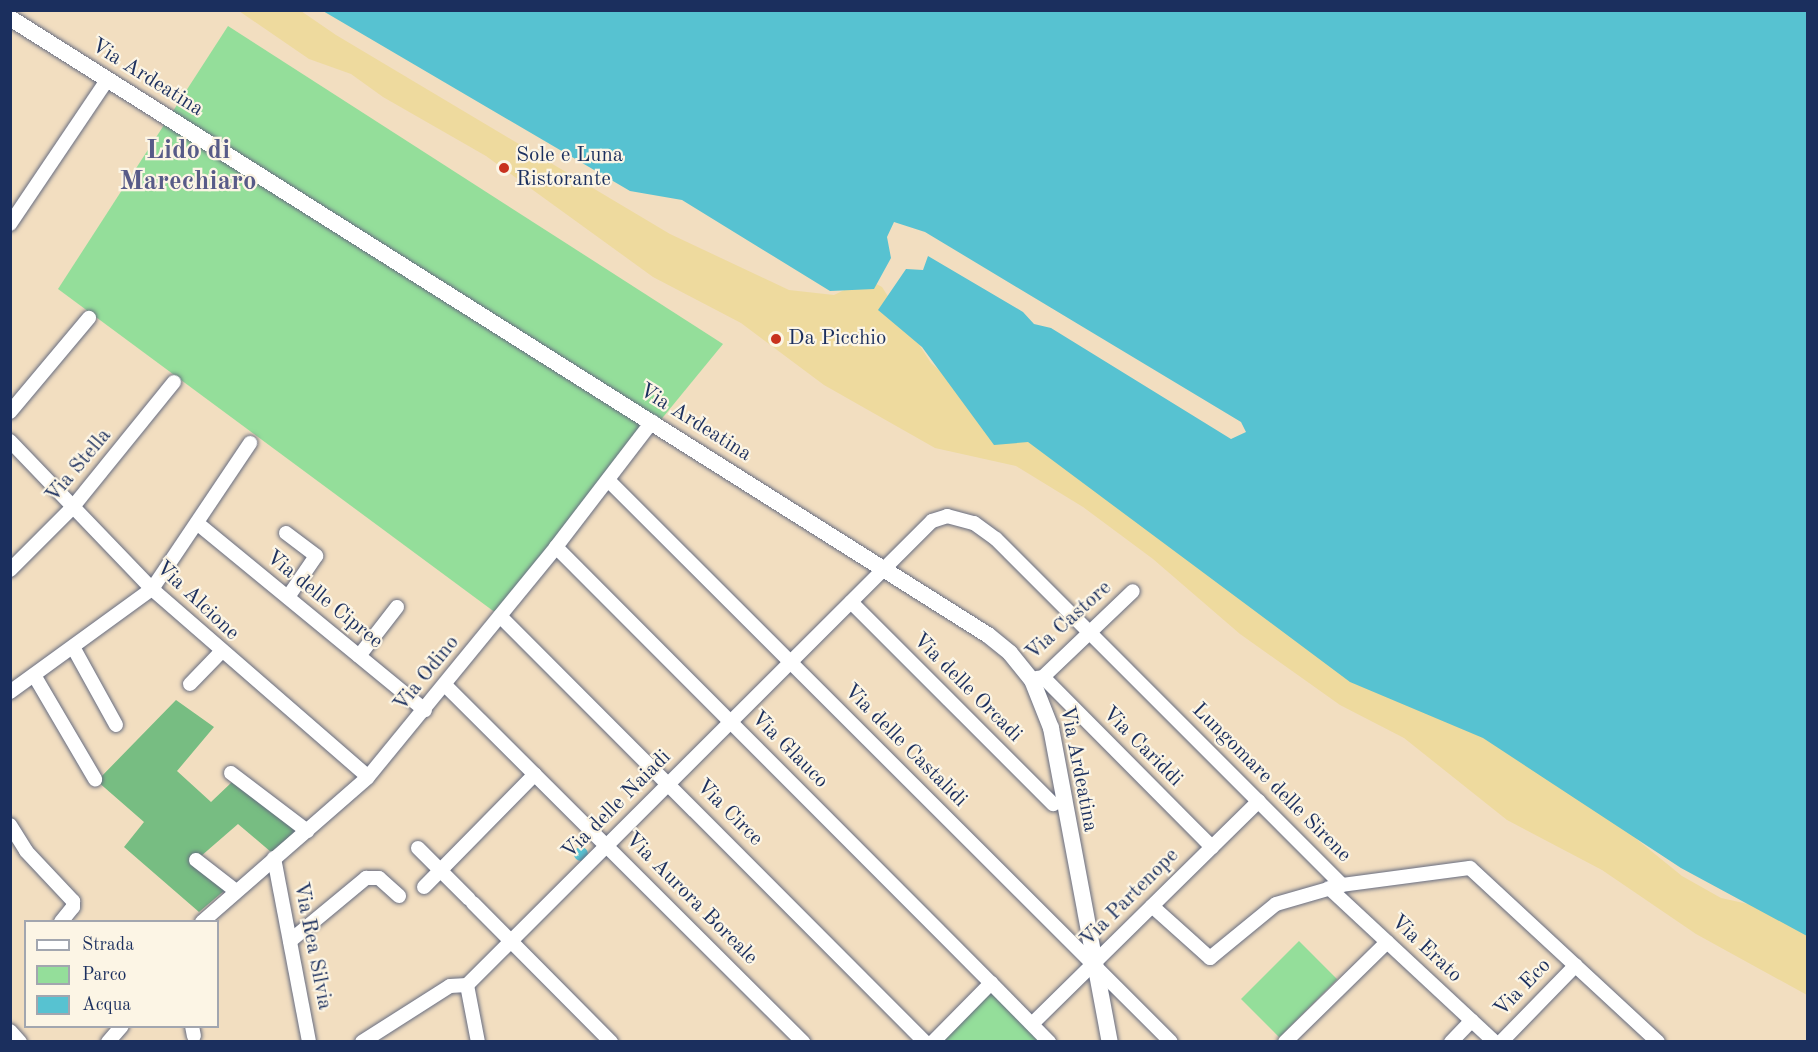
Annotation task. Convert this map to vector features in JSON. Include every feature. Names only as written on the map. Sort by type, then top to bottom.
[{"type":"main road","name":"Via Ardeatina","points":[[10,18],[995,640],[1037,678],[1055,747],[1092,964],[1110,1041]]},
{"type":"street","points":[[10,224],[107,80]]},
{"type":"street","points":[[10,198],[22,206]]},
{"type":"street","points":[[10,412],[89,318]]},
{"type":"street","name":"Via Stella","points":[[10,570],[72,508],[174,382]]},
{"type":"street","name":"Via Odino","points":[[203,920],[368,777],[556,547],[652,422]]},
{"type":"street","name":"Via Alcione","points":[[10,441],[152,589],[221,652],[368,777]]},
{"type":"street","points":[[10,692],[152,589],[250,443]]},
{"type":"street","name":"Via delle Castalidi","points":[[608,480],[1171,1041]]},
{"type":"street","name":"Lungomare delle Sirene","points":[[883,570],[932,521],[944,516],[959,517],[990,534],[1091,632],[1258,801],[1335,886],[1470,868],[1658,1041]]},
{"type":"street","name":"Via delle Cipree","points":[[197,523],[425,710]]},
{"type":"street","points":[[286,533],[315,556],[288,597]]},
{"type":"street","name":"Via Glauco","points":[[556,547],[1049,1041]]},
{"type":"street","name":"Via delle Naiadi","points":[[362,1041],[450,986],[467,985],[883,570]]},
{"type":"street","name":"Via Castore","points":[[1037,678],[1091,632],[1133,591]]},
{"type":"street","name":"Via delle Orcadi","points":[[851,602],[1053,804]]},
{"type":"street","points":[[359,656],[397,607]]},
{"type":"street","name":"Via Circe","points":[[500,616],[926,1041]]},
{"type":"street","points":[[73,647],[116,725]]},
{"type":"street","points":[[190,684],[221,652]]},
{"type":"street","points":[[34,675],[95,779]]},
{"type":"street","name":"Via Cariddi","points":[[1037,678],[1212,847]]},
{"type":"street","name":"Via Aurora Boreale","points":[[445,685],[803,1041]]},
{"type":"street","points":[[231,773],[307,831]]},
{"type":"street","points":[[424,887],[535,774]]},
{"type":"street","name":"Via Partenope","points":[[1032,1024],[1258,801]]},
{"type":"street","points":[[10,825],[26,851],[73,901],[74,907],[62,920]]},
{"type":"street","points":[[418,848],[611,1041]]},
{"type":"street","name":"Via Rea Silvia","points":[[274,858],[309,1041]]},
{"type":"street","points":[[196,860],[236,891]]},
{"type":"street","points":[[290,941],[368,877],[381,879],[399,897]]},
{"type":"street","points":[[1152,906],[1210,958],[1269,908],[1335,886]]},
{"type":"street","name":"Via Erato","points":[[1335,886],[1387,942],[1495,1041]]},
{"type":"street","points":[[1286,1041],[1387,942]]},
{"type":"street","name":"Via Eco","points":[[1501,1041],[1576,965]]},
{"type":"street","points":[[933,1041],[991,983]]},
{"type":"street","points":[[467,985],[478,1041]]},
{"type":"street","points":[[1451,1041],[1472,1020]]},
{"type":"street","points":[[10,1031],[20,1041]]},
{"type":"green space","points":[[228,26],[723,344],[500,616],[58,289]]},
{"type":"green space","points":[[176,700],[214,727],[177,771],[211,802],[232,782],[297,831],[271,852],[238,824],[193,863],[225,890],[199,912],[124,847],[144,822],[97,781]]},
{"type":"green space","points":[[1299,941],[1337,979],[1279,1037],[1241,999]]},
{"type":"green space","points":[[991,983],[1049,1042],[934,1042]]},
{"type":"sand","points":[[239,11],[301,11],[336,35],[670,234],[789,290],[834,295],[867,279],[882,287],[931,363],[994,417],[1565,781],[1682,876],[1721,898],[1780,911],[1807,908],[1807,995],[1696,934],[1602,870],[1507,820],[1404,738],[1340,705],[1240,634],[1153,559],[1083,507],[1016,466],[935,448],[824,385],[741,323],[653,277],[486,156],[383,97],[351,74],[309,59]]},
{"type":"water","points":[[323,11],[1807,11],[1807,936],[1681,868],[1483,738],[1350,682],[1028,442],[994,445],[922,347],[878,310],[906,269],[923,270],[928,256],[1023,312],[1034,324],[1051,328],[1231,439],[1246,432],[1241,422],[925,232],[894,222],[887,237],[891,258],[874,289],[830,291],[682,200],[630,191]]},
{"type":"water","points":[[578,847],[584,847],[588,854],[584,861],[578,861],[574,857],[574,851]]},
{"type":"place","name":"Sole e Luna Ristorante","points":[[504,168]]},
{"type":"place","name":"Da Picchio","points":[[776,339]]},
{"type":"district","name":"Lido di Marechiaro","points":[[188,166]]}]
